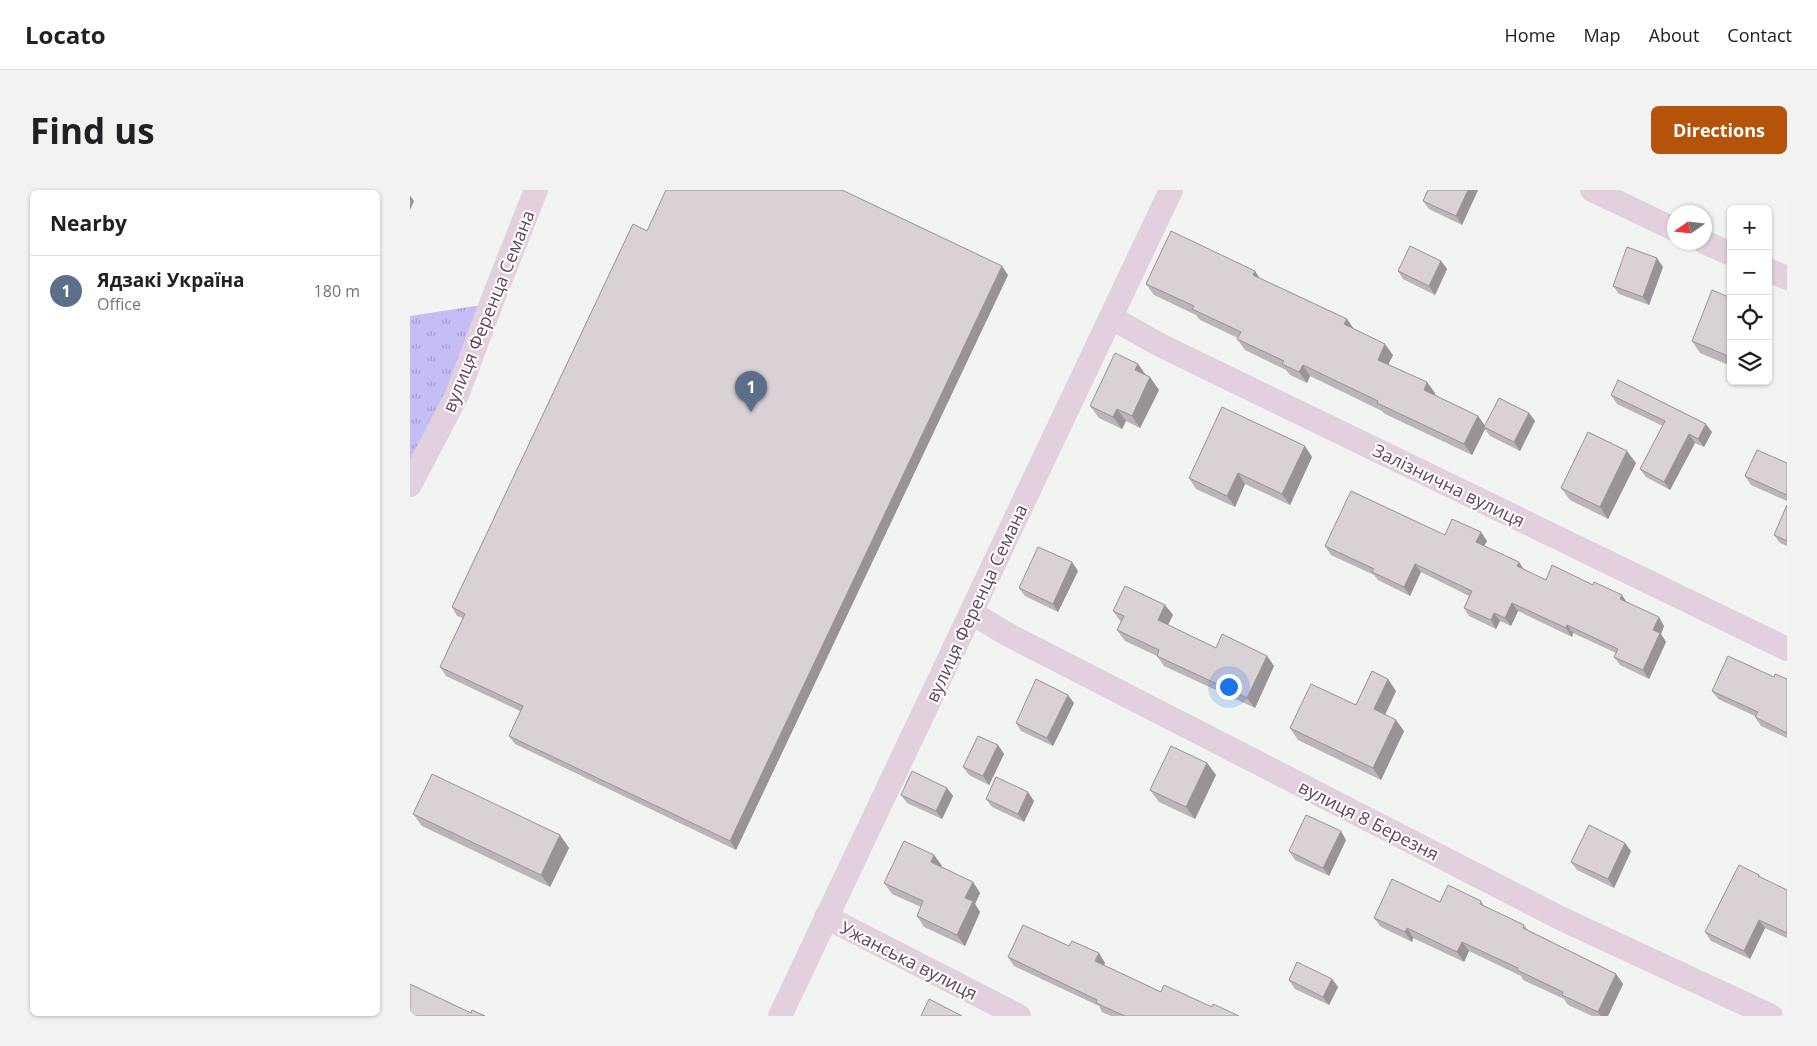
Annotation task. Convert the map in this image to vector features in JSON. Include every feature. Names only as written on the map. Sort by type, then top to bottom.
[{"type":"street","name":"вулиця Ференца Семана","points":[[410,485],[457,395],[536,190]]},
{"type":"street","name":"вулиця Ференца Семана","points":[[780,1016],[1171,190]]},
{"type":"street","points":[[1592,190],[1667,226]]},
{"type":"street","points":[[1712,246],[1727,252]]},
{"type":"street","points":[[1772,272],[1787,278]]},
{"type":"street","name":"Залізнична вулиця","points":[[1112,318],[1160,345],[1787,649]]},
{"type":"street","name":"вулиця 8 Березня","points":[[972,613],[1014,638],[1562,919],[1772,1016]]},
{"type":"street","name":"Ужанська вулиця","points":[[826,917],[1019,1016]]},
{"type":"green space","points":[[482,305],[449,393],[410,469],[410,316]]},
{"type":"building","points":[[666,190],[842,190],[1002,266],[730,841],[509,736],[523,706],[440,667],[465,614],[452,607],[633,224],[647,231]]},
{"type":"building","points":[[1428,190],[1468,190],[1456,216],[1423,201]]},
{"type":"building","points":[[1171,231],[1255,271],[1253,275],[1347,319],[1344,324],[1385,344],[1378,360],[1427,382],[1424,390],[1478,416],[1464,444],[1377,403],[1378,401],[1303,365],[1299,372],[1282,364],[1284,361],[1237,339],[1241,332],[1192,309],[1194,306],[1146,284]]},
{"type":"building","points":[[1410,246],[1441,261],[1429,286],[1398,271]]},
{"type":"building","points":[[1627,247],[1657,258],[1643,297],[1613,286]]},
{"type":"building","points":[[1712,290],[1727,296],[1727,356],[1692,341]]},
{"type":"building","points":[[1115,353],[1138,364],[1135,370],[1150,377],[1132,416],[1117,409],[1113,417],[1090,406]]},
{"type":"building","points":[[1618,380],[1706,424],[1698,439],[1689,434],[1664,482],[1640,469],[1665,421],[1611,395]]},
{"type":"building","points":[[1499,398],[1529,413],[1514,442],[1484,427]]},
{"type":"building","points":[[1222,407],[1305,446],[1282,494],[1238,473],[1227,496],[1189,478]]},
{"type":"building","points":[[1588,432],[1627,451],[1600,507],[1561,488]]},
{"type":"building","points":[[1757,450],[1787,463],[1787,495],[1745,476]]},
{"type":"building","points":[[1351,491],[1445,535],[1452,519],[1481,532],[1476,542],[1519,562],[1517,566],[1546,580],[1552,565],[1593,585],[1594,582],[1622,595],[1620,599],[1659,617],[1653,630],[1660,633],[1643,670],[1614,657],[1618,649],[1567,625],[1566,628],[1512,603],[1505,618],[1494,613],[1491,620],[1464,608],[1472,591],[1415,564],[1404,587],[1372,572],[1374,569],[1325,546]]},
{"type":"building","points":[[1787,505],[1787,541],[1774,535]]},
{"type":"building","points":[[1038,547],[1072,562],[1053,604],[1019,588]]},
{"type":"building","points":[[1125,586],[1165,605],[1158,620],[1216,648],[1222,634],[1267,656],[1247,698],[1157,656],[1159,650],[1117,630],[1124,616],[1113,611]]},
{"type":"building","points":[[1728,656],[1774,677],[1775,674],[1787,679],[1787,733],[1755,717],[1758,712],[1712,691]]},
{"type":"building","points":[[1372,671],[1388,679],[1374,709],[1396,720],[1373,768],[1290,728],[1311,684],[1356,705]]},
{"type":"building","points":[[1036,679],[1068,695],[1047,738],[1016,723]]},
{"type":"building","points":[[978,736],[998,745],[983,776],[963,767]]},
{"type":"building","points":[[1171,746],[1207,763],[1186,807],[1150,790]]},
{"type":"building","points":[[912,771],[947,788],[936,811],[901,795]]},
{"type":"building","points":[[432,774],[560,835],[541,875],[413,814]]},
{"type":"building","points":[[996,777],[1028,792],[1018,814],[986,799]]},
{"type":"building","points":[[1306,815],[1341,831],[1323,868],[1289,851]]},
{"type":"building","points":[[1589,825],[1625,843],[1608,879],[1571,862]]},
{"type":"building","points":[[904,841],[934,855],[931,862],[973,882],[965,898],[973,901],[957,935],[917,916],[923,901],[884,883]]},
{"type":"building","points":[[1739,865],[1787,890],[1787,933],[1759,920],[1744,951],[1705,932]]},
{"type":"building","points":[[1392,879],[1440,902],[1448,885],[1481,901],[1480,904],[1524,925],[1523,928],[1616,974],[1598,1012],[1562,995],[1563,992],[1517,970],[1518,968],[1462,942],[1457,952],[1407,928],[1405,932],[1374,918]]},
{"type":"building","points":[[1023,925],[1069,946],[1072,941],[1099,953],[1095,961],[1161,992],[1164,985],[1212,1007],[1213,1004],[1239,1016],[1125,1016],[1096,1003],[1097,1000],[1008,957]]},
{"type":"building","points":[[1297,962],[1332,979],[1323,997],[1289,980]]},
{"type":"building","points":[[410,984],[471,1013],[472,1010],[485,1016],[410,1016]]},
{"type":"building","points":[[929,999],[962,1016],[921,1016]]},
{"type":"place","name":"Ядзакі Україна","points":[[751,412]]}]
